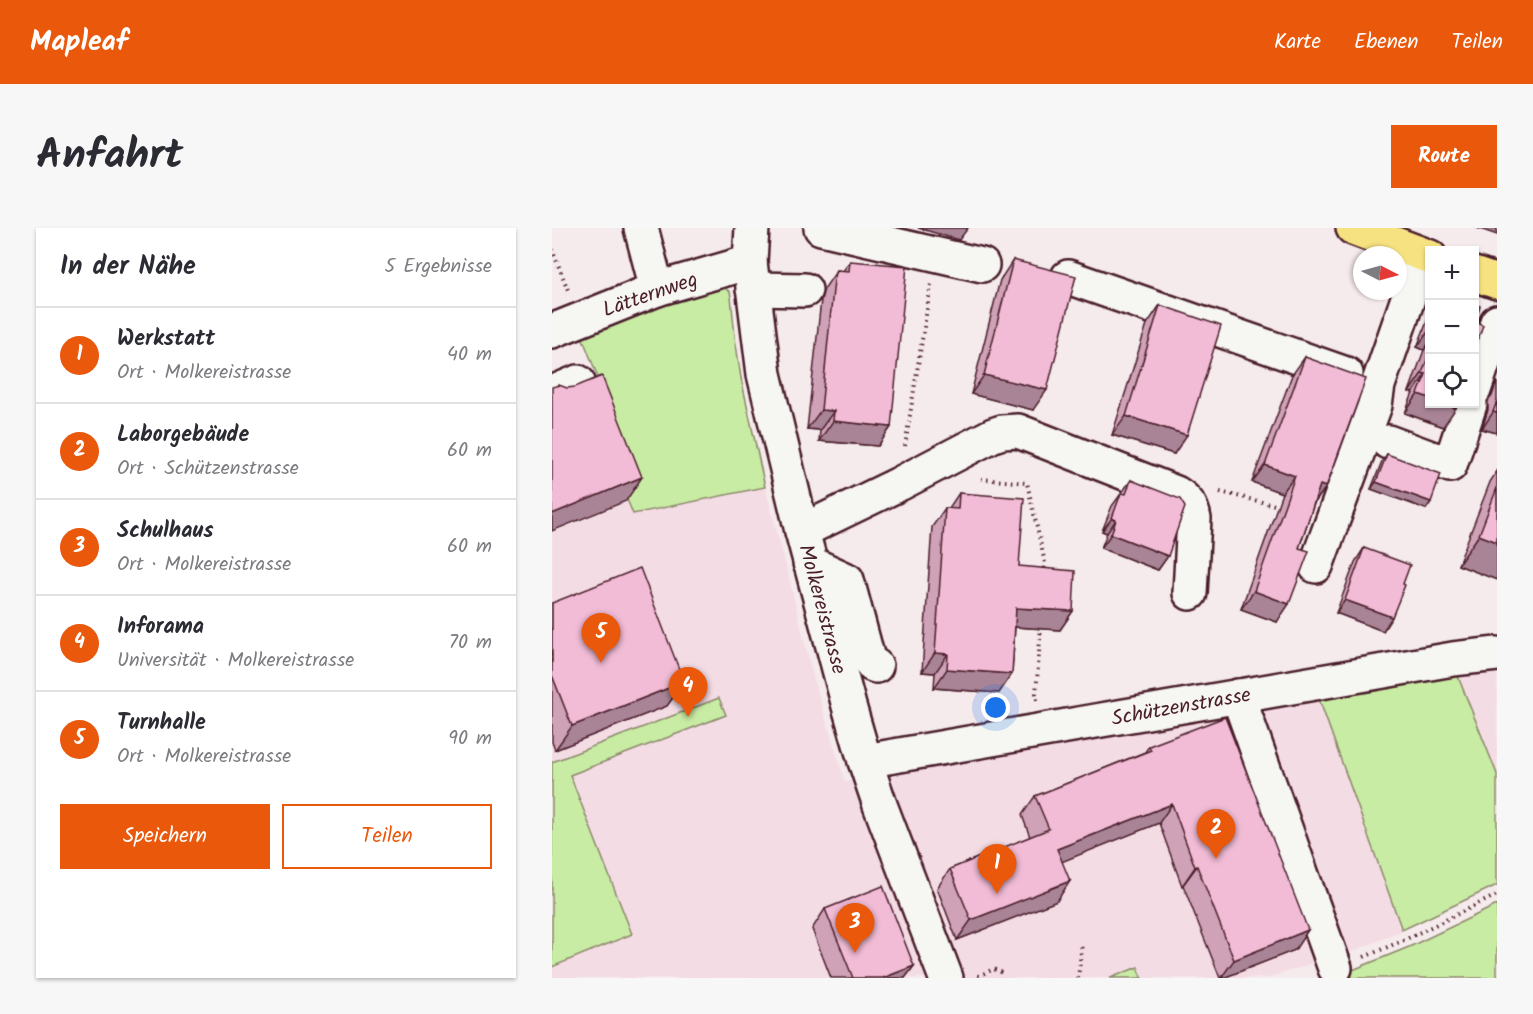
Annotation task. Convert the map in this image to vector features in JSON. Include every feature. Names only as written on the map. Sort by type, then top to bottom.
[{"type":"main road","points":[[1353,228],[1425,256]]},
{"type":"main road","points":[[1479,276],[1497,282]]},
{"type":"street","points":[[642,228],[657,289]]},
{"type":"street","name":"Molkereistrasse","points":[[752,228],[751,276],[764,374],[810,563],[865,761],[946,978]]},
{"type":"street","points":[[821,228],[982,265]]},
{"type":"street","points":[[1316,566],[1375,405],[1378,385],[1425,259]]},
{"type":"street","name":"Lätternweg","points":[[566,325],[657,289],[751,276],[805,290]]},
{"type":"street","points":[[1068,277],[1378,385]]},
{"type":"street","points":[[1479,375],[1497,322]]},
{"type":"street","points":[[1388,442],[1450,465],[1469,408]]},
{"type":"street","points":[[802,531],[993,435],[1010,431],[1026,433],[1185,498],[1193,511],[1194,519],[1190,593]]},
{"type":"street","points":[[810,563],[848,580],[868,659],[876,666]]},
{"type":"street","name":"Schützenstrasse","points":[[865,761],[1442,661],[1497,654]]},
{"type":"street","points":[[1238,696],[1335,968]]},
{"type":"path","points":[[552,249],[566,325]]},
{"type":"path","points":[[899,484],[929,294]]},
{"type":"path","points":[[974,478],[1027,483],[1044,563],[1044,574]]},
{"type":"path","points":[[1037,680],[1041,621]]},
{"type":"path","points":[[1335,968],[1404,940],[1497,895]]},
{"type":"path","points":[[1078,978],[1082,944]]},
{"type":"path","points":[[974,978],[994,969],[1005,975]]},
{"type":"shaded area","points":[[765,487],[814,680],[845,782],[1318,696],[1402,930],[1345,955],[1325,959],[1268,978],[552,978],[552,532],[627,502],[633,514]]},
{"type":"shaded area","points":[[1497,668],[1497,774],[1457,674]]},
{"type":"green space","points":[[722,286],[730,292],[741,378],[765,487],[633,514],[587,402],[605,395],[581,334],[706,287]]},
{"type":"green space","points":[[1457,674],[1497,774],[1497,885],[1402,930],[1318,696]]},
{"type":"green space","points":[[719,698],[726,715],[570,775],[632,934],[552,967],[552,762]]},
{"type":"green space","points":[[1497,905],[1497,978],[1333,978],[1409,947]]},
{"type":"green space","points":[[1138,967],[1142,978],[1110,978]]},
{"type":"building","points":[[1013,260],[1076,276],[1047,390],[984,375]]},
{"type":"building","points":[[850,261],[907,266],[891,427],[833,421],[834,411],[821,410],[834,280],[837,270],[849,271]]},
{"type":"building","points":[[1160,305],[1221,326],[1187,435],[1126,416]]},
{"type":"building","points":[[1479,323],[1483,325],[1479,337]]},
{"type":"building","points":[[1305,357],[1366,379],[1326,487],[1320,485],[1299,548],[1309,551],[1289,604],[1254,591],[1295,476],[1265,465]]},
{"type":"building","points":[[602,376],[642,477],[552,514],[552,387],[559,385],[567,388],[575,387]]},
{"type":"building","points":[[1425,376],[1425,396],[1418,394]]},
{"type":"building","points":[[1497,401],[1497,413],[1493,412]]},
{"type":"building","points":[[1387,454],[1441,474],[1431,502],[1376,482]]},
{"type":"building","points":[[1131,480],[1180,499],[1185,507],[1168,556],[1111,534],[1116,520],[1112,518],[1121,493],[1126,494]]},
{"type":"building","points":[[1497,488],[1497,542],[1479,535]]},
{"type":"building","points":[[959,493],[1024,498],[1019,566],[1075,571],[1073,611],[1016,608],[1012,674],[947,669],[948,654],[935,653],[945,508],[958,509]]},
{"type":"building","points":[[1364,548],[1410,565],[1403,584],[1405,585],[1392,617],[1345,600]]},
{"type":"building","points":[[640,568],[684,682],[572,726],[552,675],[552,603]]},
{"type":"building","points":[[1225,717],[1308,930],[1234,960],[1197,866],[1195,867],[1172,804],[1057,849],[1070,881],[971,920],[950,869],[1049,829],[1035,796],[1151,750],[1149,746]]},
{"type":"building","points":[[883,886],[914,966],[883,978],[853,978],[825,909]]},
{"type":"place","name":"Turnhalle","points":[[601,663]]},
{"type":"place","name":"Inforama","points":[[688,717]]},
{"type":"place","name":"Laborgebäude","points":[[1216,859]]},
{"type":"place","name":"Werkstatt","points":[[997,894]]},
{"type":"place","name":"Schulhaus","points":[[855,953]]}]
